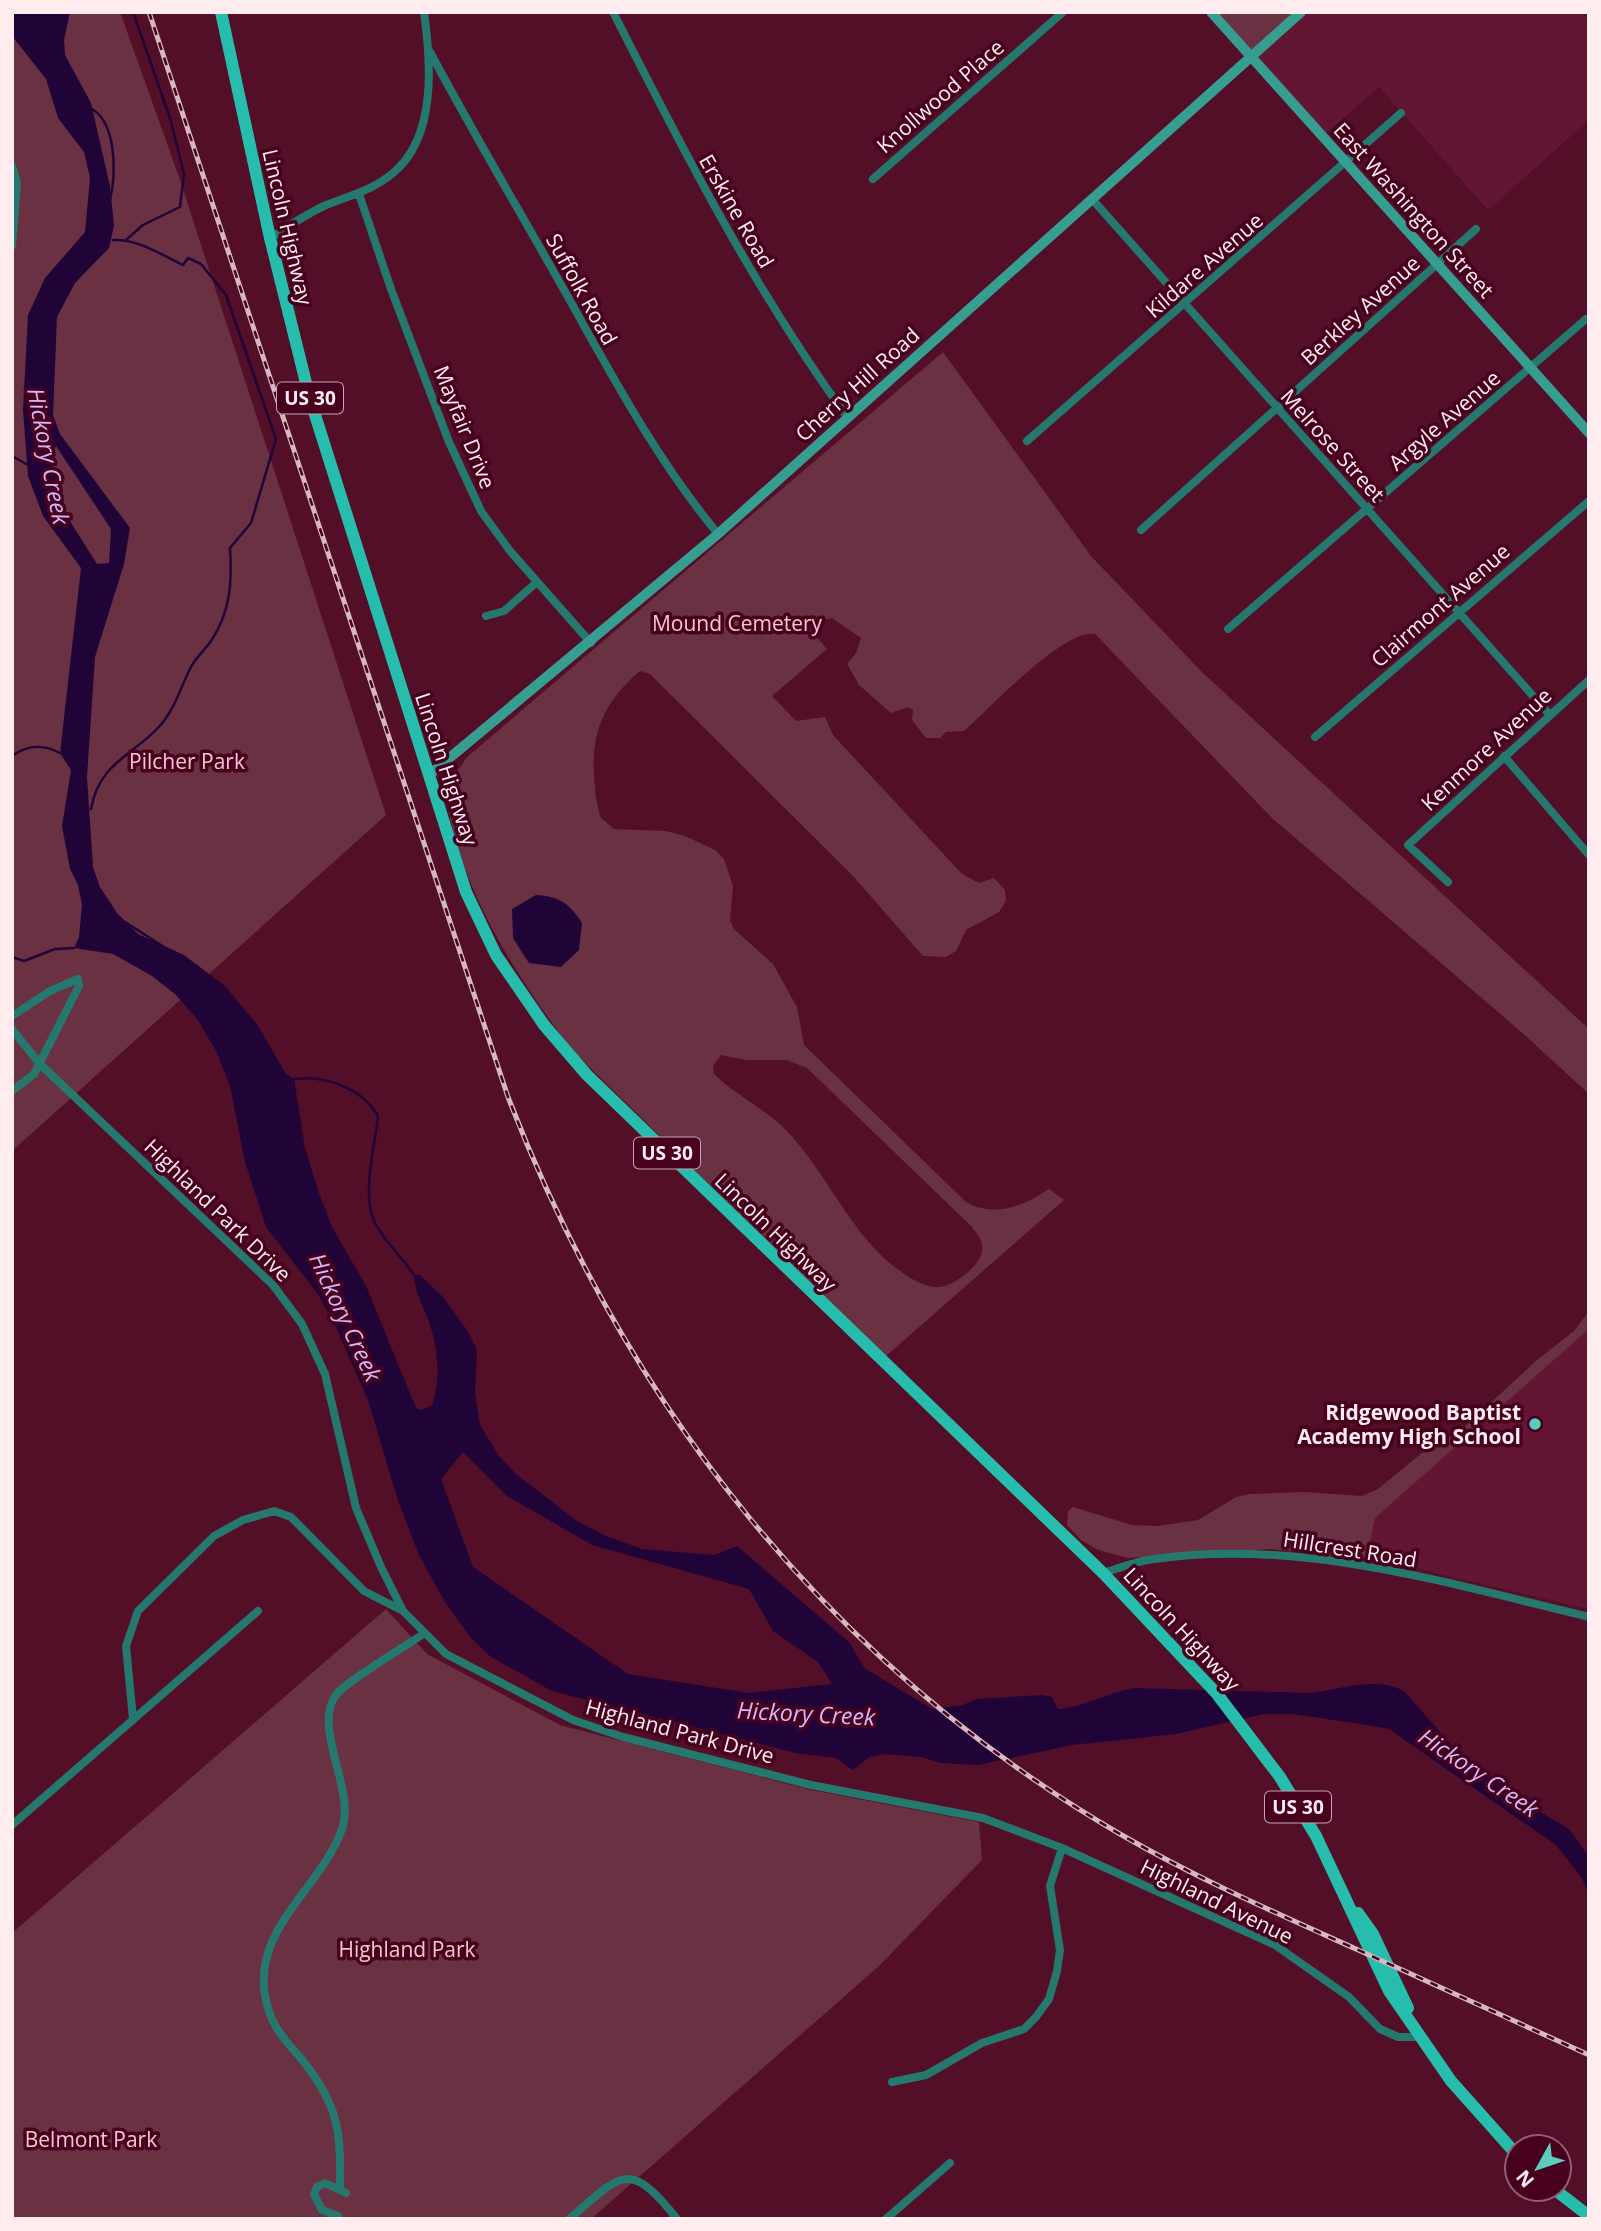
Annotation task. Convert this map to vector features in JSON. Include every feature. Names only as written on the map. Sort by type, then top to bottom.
[{"type":"main road","name":"Lincoln Highway","points":[[221,12],[270,238],[310,399],[466,892],[496,956],[544,1025],[587,1075],[1102,1573],[1190,1664],[1243,1726],[1280,1777],[1345,1892],[1389,1991],[1420,2037]]},
{"type":"main road","name":"US 30","points":[[1420,2037],[1451,2081],[1503,2139]]},
{"type":"main road","points":[[1572,2203],[1589,2217]]},
{"type":"street","points":[[270,238],[325,206],[359,194],[394,173],[416,143],[426,103],[430,52],[424,12]]},
{"type":"street","name":"Erskine Road","points":[[613,12],[680,146],[730,237],[848,418]]},
{"type":"street","name":"Knollwood Place","points":[[873,179],[1063,12]]},
{"type":"street","name":"East Washington Street","points":[[1211,12],[1589,433]]},
{"type":"street","name":"Cherry Hill Road","points":[[429,775],[591,643],[718,534],[1301,12]]},
{"type":"street","name":"Suffolk Road","points":[[430,52],[495,174],[649,441],[683,492],[718,534]]},
{"type":"street","name":"Kildare Avenue","points":[[1027,441],[1401,113]]},
{"type":"street","points":[[12,166],[17,183],[12,246]]},
{"type":"street","name":"Mayfair Drive","points":[[359,194],[391,289],[449,442],[475,499],[510,551],[591,643]]},
{"type":"street","name":"Melrose Street","points":[[1092,199],[1549,714]]},
{"type":"street","name":"Berkley Avenue","points":[[1142,530],[1476,229]]},
{"type":"street","name":"Argyle Avenue","points":[[1228,629],[1586,319]]},
{"type":"street","name":"Clairmont Avenue","points":[[1315,737],[1589,500]]},
{"type":"street","points":[[486,616],[504,611],[537,582]]},
{"type":"street","name":"Kenmore Avenue","points":[[1448,883],[1408,845],[1589,680]]},
{"type":"street","points":[[1504,756],[1589,855]]},
{"type":"street","points":[[12,1016],[50,990],[78,979],[79,986],[34,1074],[12,1091]]},
{"type":"street","name":"Highland Park Drive","points":[[12,1029],[39,1063],[273,1285],[302,1324],[325,1374],[356,1508],[403,1611],[423,1634],[446,1654],[519,1694],[587,1725],[811,1785],[982,1818]]},
{"type":"street","points":[[133,1719],[126,1646],[138,1611],[214,1536],[243,1520],[274,1511],[291,1517],[364,1591],[403,1611]]},
{"type":"street","name":"Hillcrest Road","points":[[1102,1573],[1153,1559],[1239,1553],[1302,1555],[1371,1565],[1589,1617]]},
{"type":"street","points":[[12,1825],[258,1611]]},
{"type":"street","points":[[338,2216],[322,2210],[314,2194],[317,2188],[325,2183],[343,2191],[341,2150],[328,2095],[279,2034],[271,2017],[264,1983],[267,1961],[271,1938],[336,1846],[344,1822],[345,1796],[337,1768],[329,1713],[336,1695],[423,1634]]},
{"type":"street","name":"Highland Avenue","points":[[982,1818],[1062,1848],[1275,1945],[1349,1997],[1380,2029],[1398,2036],[1420,2037]]},
{"type":"street","points":[[892,2082],[926,2075],[982,2043],[1024,2029],[1036,2017],[1049,1999],[1057,1971],[1060,1950],[1050,1885],[1062,1848]]},
{"type":"street","points":[[886,2219],[950,2163]]},
{"type":"street","points":[[569,2219],[616,2179],[629,2176],[648,2186],[677,2219]]},
{"type":"shaded area","points":[[1306,12],[1581,12],[1589,21],[1589,120],[1488,210],[1379,87],[1325,134],[1256,56]]},
{"type":"shaded area","name":"Ridgewood Baptist Academy High School","points":[[1589,1329],[1589,1609],[1367,1557],[1375,1518]]},
{"type":"green space","name":"Pilcher Park","points":[[12,12],[120,12],[179,177],[386,815],[12,1151]]},
{"type":"green space","points":[[1215,12],[1297,12],[1251,53]]},
{"type":"green space","name":"Mound Cemetery","points":[[943,352],[1091,556],[1202,672],[1589,1029],[1589,1094],[1519,1030],[1272,818],[1095,634],[1081,636],[1047,656],[964,731],[946,732],[940,738],[926,738],[912,720],[913,710],[908,707],[891,713],[859,685],[847,664],[856,653],[861,638],[832,618],[813,623],[803,621],[827,649],[772,696],[796,721],[825,717],[833,735],[962,874],[979,883],[994,878],[1005,890],[1006,901],[999,912],[966,930],[956,951],[946,957],[923,956],[853,876],[650,674],[640,671],[618,693],[598,730],[594,775],[601,818],[614,829],[666,831],[685,836],[715,850],[724,859],[733,886],[730,921],[734,929],[773,964],[797,1007],[804,1045],[966,1202],[987,1209],[1009,1208],[1049,1189],[1064,1200],[885,1357],[572,1050],[530,991],[510,960],[475,894],[452,825],[445,789],[467,757]],"holes":[[[721,1055],[746,1060],[787,1060],[807,1068],[971,1226],[982,1245],[982,1252],[975,1265],[954,1282],[937,1287],[914,1280],[893,1266],[859,1230],[786,1130],[714,1074],[713,1066]]]},
{"type":"green space","points":[[1589,1311],[1589,1329],[1375,1518],[1367,1557],[1359,1559],[1271,1549],[1128,1558],[1098,1550],[1081,1540],[1067,1525],[1068,1511],[1073,1507],[1132,1525],[1158,1526],[1198,1520],[1236,1497],[1250,1494],[1304,1492],[1362,1496],[1378,1489],[1423,1452],[1461,1430],[1537,1360],[1574,1331]]},
{"type":"green space","name":"Highland Park","points":[[386,1609],[427,1654],[560,1725],[811,1790],[979,1822],[982,1860],[878,1967],[591,2219],[12,2219],[12,1933]]},
{"type":"water","points":[[12,12],[70,12],[64,40],[65,55],[91,103],[110,186],[114,226],[109,248],[75,283],[57,317],[53,415],[60,434],[130,528],[124,564],[95,657],[87,777],[93,867],[100,887],[117,913],[138,934],[184,955],[225,986],[257,1024],[286,1074],[294,1079],[305,1148],[319,1193],[332,1227],[366,1286],[416,1408],[421,1410],[432,1405],[437,1376],[433,1337],[415,1282],[414,1275],[420,1275],[443,1297],[469,1333],[477,1351],[475,1394],[480,1425],[499,1456],[516,1474],[577,1521],[604,1535],[642,1549],[714,1555],[737,1546],[850,1643],[864,1668],[932,1709],[963,1705],[976,1699],[1042,1695],[1052,1697],[1058,1709],[1135,1688],[1311,1693],[1382,1684],[1404,1691],[1454,1748],[1501,1789],[1569,1829],[1589,1857],[1589,1895],[1582,1878],[1556,1845],[1389,1729],[1293,1714],[1264,1714],[1176,1734],[1072,1745],[978,1765],[941,1763],[921,1757],[885,1754],[869,1757],[853,1770],[836,1758],[795,1753],[552,1691],[491,1657],[471,1638],[445,1602],[419,1555],[398,1501],[368,1400],[335,1325],[318,1294],[266,1227],[245,1162],[230,1086],[217,1053],[198,1020],[176,995],[152,976],[113,954],[74,948],[79,937],[82,905],[78,885],[70,869],[62,826],[71,770],[60,753],[81,568],[43,516],[28,476],[23,410],[28,315],[45,278],[85,232],[90,178],[84,152],[58,118],[46,79],[12,36]],"holes":[[[56,446],[111,529],[109,563],[97,564],[68,518],[51,457]],[[463,1452],[507,1496],[592,1545],[749,1589],[773,1631],[818,1662],[832,1684],[749,1693],[628,1674],[473,1567],[441,1479]]]},
{"type":"water","points":[[536,895],[563,902],[582,923],[579,950],[561,967],[529,963],[513,938],[512,909]]},
{"type":"waterway","points":[[126,240],[143,225],[180,207],[184,174],[170,118],[133,12]]},
{"type":"waterway","name":"Hickory Creek","points":[[92,109],[106,126],[113,150],[110,200]]},
{"type":"waterway","points":[[91,809],[95,794],[108,771],[164,721],[193,663],[218,630],[229,596],[230,548],[251,523],[276,439],[226,295],[201,264],[188,258],[183,265],[140,245],[113,240]]},
{"type":"waterway","points":[[12,456],[28,465]]},
{"type":"waterway","points":[[12,756],[36,747],[60,753]]},
{"type":"waterway","name":"Hickory Creek","points":[[125,922],[175,954]]},
{"type":"waterway","points":[[12,957],[24,961],[55,949],[74,948]]},
{"type":"waterway","points":[[294,1079],[318,1079],[342,1086],[362,1098],[378,1116],[370,1171],[371,1211],[379,1230],[414,1275]]},
{"type":"waterway","name":"Hickory Creek","points":[[1487,1776],[1521,1801]]},
{"type":"railway","points":[[149,12],[508,1097],[557,1211],[613,1320],[678,1422],[750,1519],[831,1609],[919,1691],[1015,1767],[1120,1834],[1207,1880],[1589,2055]]},
{"type":"place","name":"Ridgewood Baptist Academy High School","points":[[1535,1424]]},
{"type":"park label","name":"Belmont Park","points":[[91,2139]]}]
